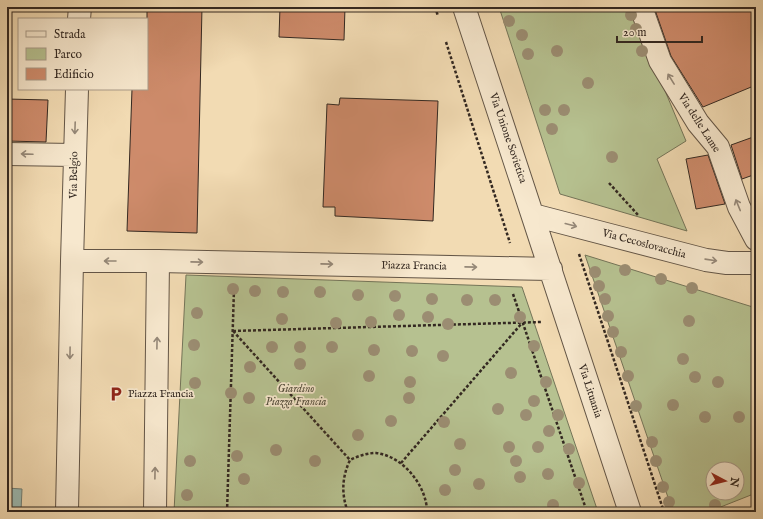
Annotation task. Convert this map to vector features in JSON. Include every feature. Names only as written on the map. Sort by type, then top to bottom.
[{"type":"street","points":[[79,18],[80,7]]},
{"type":"street","name":"Via Unione Sovietica","points":[[464,7],[550,269]]},
{"type":"street","name":"Via delle Lame","points":[[641,7],[660,62],[698,123],[718,147],[739,207],[756,239]]},
{"type":"street","name":"Via Belgio","points":[[72,261],[77,90]]},
{"type":"street","points":[[7,154],[74,156]]},
{"type":"street","name":"Via Cecoslovacchia","points":[[533,215],[700,259],[728,263],[756,263]]},
{"type":"street","points":[[67,512],[72,261]]},
{"type":"street","name":"Piazza Francia","points":[[72,261],[158,261],[550,269]]},
{"type":"street","points":[[155,512],[158,261]]},
{"type":"street","name":"Via Lituania","points":[[550,269],[630,512]]},
{"type":"path","points":[[435,7],[440,22]]},
{"type":"path","points":[[445,38],[512,251]]},
{"type":"path","points":[[578,252],[664,512]]},
{"type":"path","points":[[227,512],[234,286]]},
{"type":"path","points":[[511,286],[587,512]]},
{"type":"path","points":[[233,331],[567,322]]},
{"type":"path","points":[[401,463],[523,323]]},
{"type":"path","points":[[233,331],[350,460]]},
{"type":"path","points":[[348,512],[344,502],[344,474],[350,460],[364,454],[376,453],[388,456],[401,463],[413,475],[427,503],[427,512]]},
{"type":"green space","points":[[499,7],[630,7],[686,141],[657,159],[687,231],[560,194]]},
{"type":"green space","points":[[585,255],[756,308],[756,493],[745,497],[745,461],[705,461],[705,501],[736,501],[708,512],[673,512]]},
{"type":"green space","name":"Giardino Piazza Francia","points":[[186,275],[522,287],[598,512],[174,512]]},
{"type":"water","points":[[7,488],[22,489],[21,512],[7,512]]},
{"type":"building","points":[[147,7],[202,7],[197,233],[127,231],[132,90],[148,90]]},
{"type":"building","points":[[280,7],[345,7],[344,40],[279,37]]},
{"type":"building","points":[[654,7],[756,7],[756,85],[703,107],[671,56]]},
{"type":"building","points":[[340,98],[438,101],[433,221],[335,216],[335,207],[323,207],[327,104],[339,105]]},
{"type":"building","points":[[7,99],[48,100],[46,142],[7,141]]},
{"type":"building","points":[[756,136],[756,174],[742,179],[731,145]]},
{"type":"building","points":[[708,155],[725,204],[696,209],[686,159]]},
{"type":"place","name":"Piazza Francia","points":[[116,394]]}]
